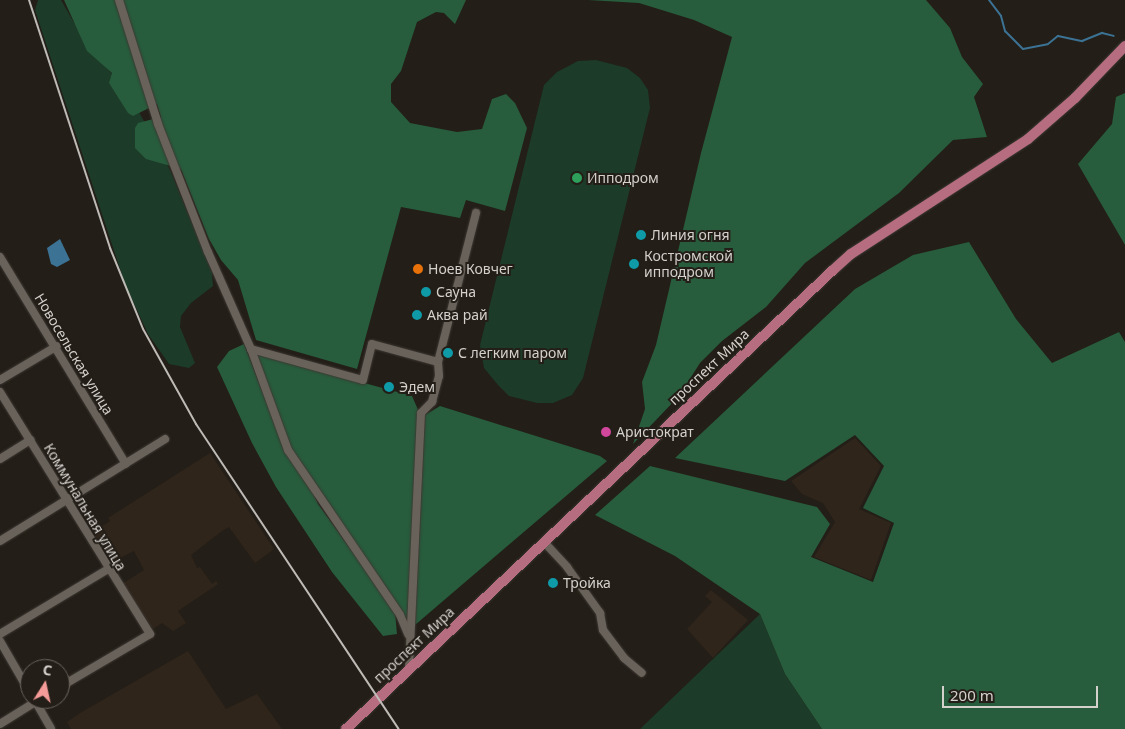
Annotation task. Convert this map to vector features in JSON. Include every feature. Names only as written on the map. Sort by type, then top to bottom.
[{"type":"main road","name":"проспект Мира","points":[[351,727],[409,668],[851,254],[1028,139],[1075,98],[1125,46]]},
{"type":"street","points":[[119,0],[158,124],[208,252],[251,349],[288,450],[400,615],[409,636]]},
{"type":"street","points":[[409,668],[409,636],[421,413],[432,402],[439,376],[438,362],[476,213]]},
{"type":"street","name":"Новосельская улица","points":[[0,257],[56,346],[126,464]]},
{"type":"street","points":[[251,349],[363,380],[372,344],[438,362]]},
{"type":"street","points":[[0,380],[56,346]]},
{"type":"street","name":"Коммунальная улица","points":[[0,392],[68,501],[108,570],[150,634],[70,681]]},
{"type":"street","points":[[0,541],[68,501],[165,439]]},
{"type":"street","points":[[0,459],[30,440]]},
{"type":"street","points":[[544,542],[567,566],[600,613],[603,630],[624,658],[642,673]]},
{"type":"street","points":[[0,634],[108,570]]},
{"type":"street","points":[[0,641],[20,676]]},
{"type":"street","points":[[0,724],[22,709]]},
{"type":"street","points":[[41,709],[51,729]]},
{"type":"shaded area","points":[[855,438],[881,466],[859,509],[891,523],[871,580],[814,557],[835,522],[823,503],[802,494],[791,481]]},
{"type":"shaded area","points":[[210,453],[274,549],[255,563],[229,527],[222,531],[191,555],[197,568],[200,567],[212,584],[216,581],[218,584],[178,611],[186,623],[173,631],[162,623],[153,629],[122,584],[144,570],[134,551],[108,564],[90,535],[110,521],[108,518]]},
{"type":"shaded area","points":[[711,590],[748,620],[713,658],[687,629],[712,602],[705,596]]},
{"type":"shaded area","points":[[188,651],[226,709],[257,694],[282,729],[71,729],[67,722],[80,713]]},
{"type":"green space","points":[[38,0],[61,0],[88,47],[129,93],[170,170],[212,273],[213,286],[191,303],[181,316],[180,327],[195,363],[189,368],[169,364],[148,334],[125,284],[35,10]]},
{"type":"green space","points":[[64,0],[466,0],[455,24],[444,13],[436,12],[417,22],[401,71],[391,84],[391,102],[410,123],[457,132],[482,129],[492,99],[506,94],[515,103],[527,128],[505,211],[466,200],[460,218],[401,207],[357,369],[256,340],[238,280],[221,260],[209,239],[181,169],[146,159],[135,148],[135,128],[138,123],[161,117],[157,104],[133,116],[128,113],[109,83],[112,73],[87,51]]},
{"type":"green space","points":[[588,0],[926,0],[950,28],[962,57],[983,84],[974,97],[987,137],[953,140],[899,193],[805,263],[766,307],[722,341],[700,363],[679,396],[633,444],[645,409],[642,382],[656,345],[701,153],[732,37],[694,20],[639,3]]},
{"type":"green space","name":"Ипподром","points":[[596,60],[627,68],[640,78],[648,90],[650,108],[583,378],[572,395],[553,403],[537,403],[509,396],[498,385],[484,368],[480,345],[544,85],[557,72],[578,61]]},
{"type":"green space","points":[[1125,93],[1125,245],[1078,164],[1112,124],[1116,97]]},
{"type":"green space","points":[[969,242],[1016,319],[1052,363],[1119,332],[1125,342],[1125,729],[822,729],[785,674],[760,614],[675,556],[595,515],[650,466],[817,507],[830,524],[811,557],[873,582],[894,523],[863,508],[884,466],[855,435],[785,481],[675,458],[855,289],[913,255]]},
{"type":"green space","points":[[244,344],[286,453],[310,487],[318,504],[395,611],[397,634],[383,636],[332,572],[276,487],[252,443],[217,367],[229,351]]},
{"type":"green space","points":[[254,353],[412,396],[419,412],[407,622],[290,449]]},
{"type":"green space","points":[[440,406],[600,456],[607,461],[415,625],[425,415]]},
{"type":"green space","points":[[760,614],[785,674],[822,729],[640,729]]},
{"type":"water","points":[[60,239],[70,260],[57,267],[51,264],[47,248]]},
{"type":"waterway","points":[[989,0],[1001,16],[1005,31],[1023,49],[1048,44],[1058,36],[1082,41],[1102,33],[1114,36]]},
{"type":"railway","points":[[29,0],[110,248],[143,329],[196,424],[399,729]]},
{"type":"place","name":"Ипподром","points":[[577,178]]},
{"type":"place","name":"Линия огня","points":[[641,235]]},
{"type":"place","name":"Костромской ипподром","points":[[634,264]]},
{"type":"place","name":"Ноев Ковчег","points":[[418,269]]},
{"type":"place","name":"Сауна","points":[[426,292]]},
{"type":"place","name":"Аква рай","points":[[417,315]]},
{"type":"place","name":"С легким паром","points":[[448,353]]},
{"type":"place","name":"Эдем","points":[[389,387]]},
{"type":"place","name":"Аристократ","points":[[606,432]]},
{"type":"place","name":"Тройка","points":[[553,583]]}]
